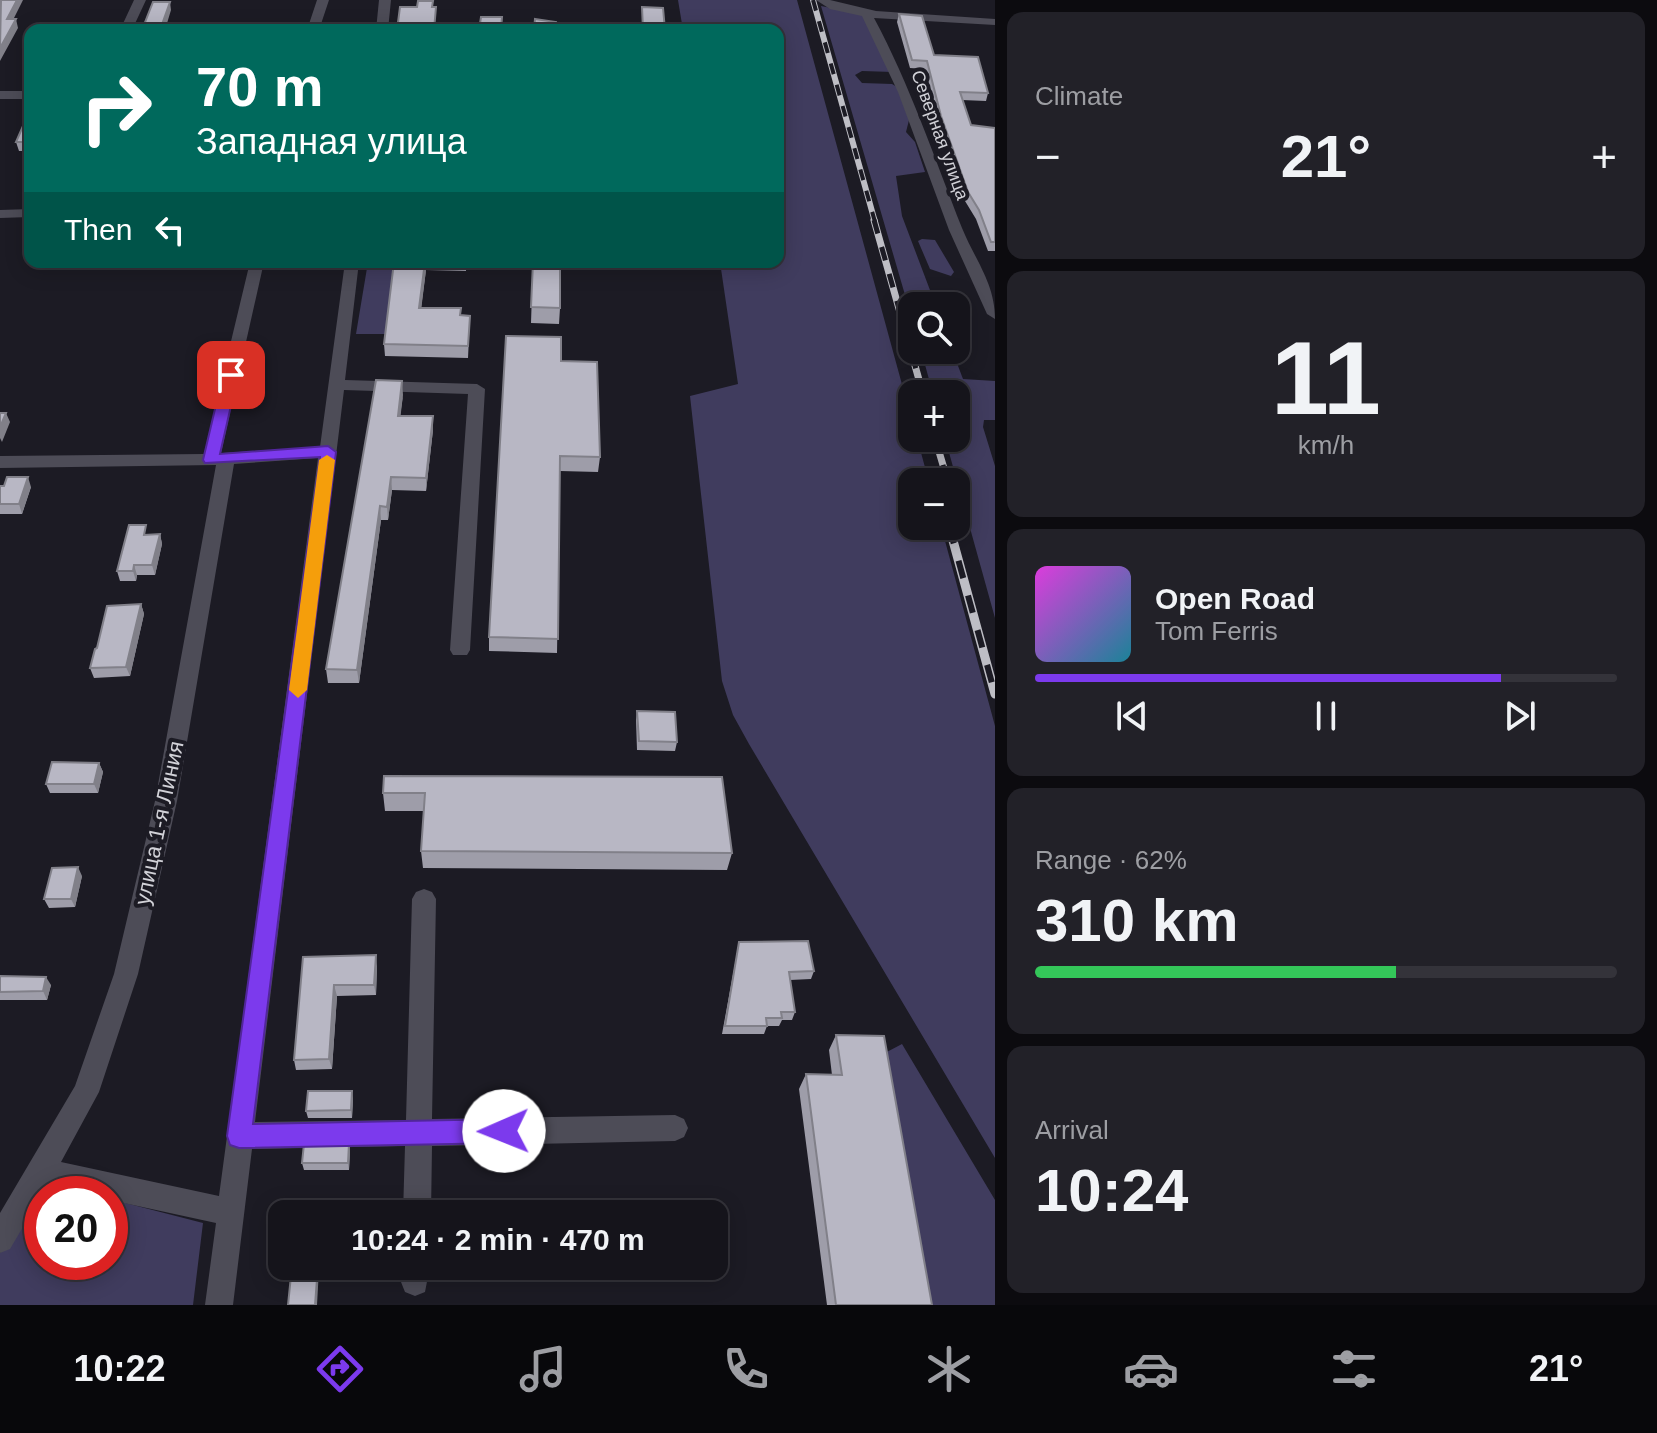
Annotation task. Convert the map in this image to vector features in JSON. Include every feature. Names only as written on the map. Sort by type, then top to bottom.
[{"type":"street","points":[[129,24],[140,0]]},
{"type":"street","points":[[315,24],[323,0]]},
{"type":"street","points":[[383,24],[385,0]]},
{"type":"street","points":[[822,0],[836,8],[866,13],[995,22]]},
{"type":"street","name":"Северная улица","points":[[866,13],[900,77],[957,234],[981,278],[995,314]]},
{"type":"street","points":[[2,98],[24,96]]},
{"type":"street","points":[[0,214],[24,213]]},
{"type":"street","name":"улица 1-я Линия","points":[[0,1239],[86,1092],[126,974],[166,801],[218,460],[256,268]]},
{"type":"street","points":[[219,1305],[351,268]]},
{"type":"street","points":[[337,385],[477,389],[460,650]]},
{"type":"street","points":[[0,462],[218,460],[328,452]]},
{"type":"street","points":[[417,1200],[424,899]]},
{"type":"street","points":[[239,1136],[675,1128]]},
{"type":"street","points":[[41,1171],[229,1212]]},
{"type":"shaded area","points":[[678,0],[797,0],[901,380],[898,380],[898,452],[921,452],[925,468],[898,468],[898,540],[945,540],[995,726],[995,1158],[749,744],[733,715],[722,681],[690,396],[738,384],[721,268],[784,268],[784,24],[682,24]]},
{"type":"shaded area","points":[[821,6],[862,14],[893,72],[862,71],[855,75],[862,83],[892,84],[897,87],[909,120],[906,132],[915,142],[925,172],[896,176],[902,216],[931,292],[904,292]]},
{"type":"shaded area","points":[[935,240],[954,272],[951,276],[930,269],[918,241]]},
{"type":"shaded area","points":[[367,268],[411,268],[403,334],[356,334]]},
{"type":"shaded area","points":[[925,364],[957,364],[963,379],[995,381],[995,420],[984,420],[983,427],[995,466],[995,618],[970,528],[970,468],[953,468],[949,452],[970,452],[970,380],[929,380]]},
{"type":"shaded area","points":[[902,1044],[995,1200],[995,1305],[926,1305],[883,1054]]},
{"type":"shaded area","points":[[128,1204],[203,1223],[193,1305],[0,1305],[0,1253],[24,1214],[24,1280],[128,1280]]},
{"type":"building","points":[[1,0],[17,0],[7,19],[16,19],[0,48]]},
{"type":"building","points":[[418,1],[433,1],[432,7],[436,7],[435,24],[398,24],[400,7],[417,7]]},
{"type":"building","points":[[153,2],[170,2],[162,24],[144,24]]},
{"type":"building","points":[[642,7],[663,8],[664,24],[643,24]]},
{"type":"building","points":[[899,14],[922,16],[934,55],[978,57],[988,93],[960,92],[971,125],[995,128],[995,242],[991,242],[979,210],[968,192],[941,116],[927,61],[912,60]]},
{"type":"building","points":[[481,17],[502,17],[501,24],[480,24]]},
{"type":"building","points":[[535,19],[556,22],[556,24],[535,24]]},
{"type":"building","points":[[24,124],[24,142],[16,142]]},
{"type":"building","points":[[393,268],[424,268],[419,308],[461,308],[460,315],[470,316],[468,346],[384,344]]},
{"type":"building","points":[[533,268],[560,268],[560,308],[531,307]]},
{"type":"building","points":[[506,336],[561,337],[561,361],[597,362],[600,457],[560,456],[558,639],[489,637]]},
{"type":"building","points":[[376,380],[402,381],[398,416],[433,416],[426,478],[391,477],[387,507],[380,506],[357,670],[326,669]]},
{"type":"building","points":[[0,413],[6,413],[0,427]]},
{"type":"building","points":[[7,477],[28,477],[19,504],[0,504],[0,486],[4,486]]},
{"type":"building","points":[[129,525],[146,525],[144,535],[160,534],[152,565],[134,565],[133,571],[117,571]]},
{"type":"building","points":[[141,604],[126,667],[90,668],[107,606]]},
{"type":"building","points":[[637,711],[675,712],[677,742],[639,741]]},
{"type":"building","points":[[52,762],[99,763],[94,784],[46,784]]},
{"type":"building","points":[[384,776],[722,777],[732,853],[421,851],[425,793],[383,793]]},
{"type":"building","points":[[78,867],[71,899],[44,899],[52,868]]},
{"type":"building","points":[[808,941],[814,971],[789,972],[795,1012],[781,1012],[782,1018],[766,1018],[767,1026],[725,1026],[739,942]]},
{"type":"building","points":[[376,955],[374,985],[334,985],[329,1059],[294,1060],[303,957]]},
{"type":"building","points":[[0,976],[46,977],[43,991],[0,992]]},
{"type":"building","points":[[836,1035],[884,1036],[932,1305],[836,1305],[806,1074],[842,1075]]},
{"type":"building","points":[[308,1091],[352,1091],[351,1110],[306,1111]]},
{"type":"building","points":[[349,1143],[348,1163],[302,1163],[304,1144]]},
{"type":"building","points":[[291,1280],[317,1280],[315,1305],[288,1305]]},
{"type":"railway","points":[[813,0],[875,222]]},
{"type":"railway","points":[[874,220],[919,380]]},
{"type":"railway","points":[[939,452],[944,468]]},
{"type":"railway","points":[[953,540],[995,694]]},
{"type":"slow traffic","points":[[298,690],[327,460]]},
{"type":"route","points":[[231,375],[211,460],[328,452],[239,1136],[504,1131]]}]
